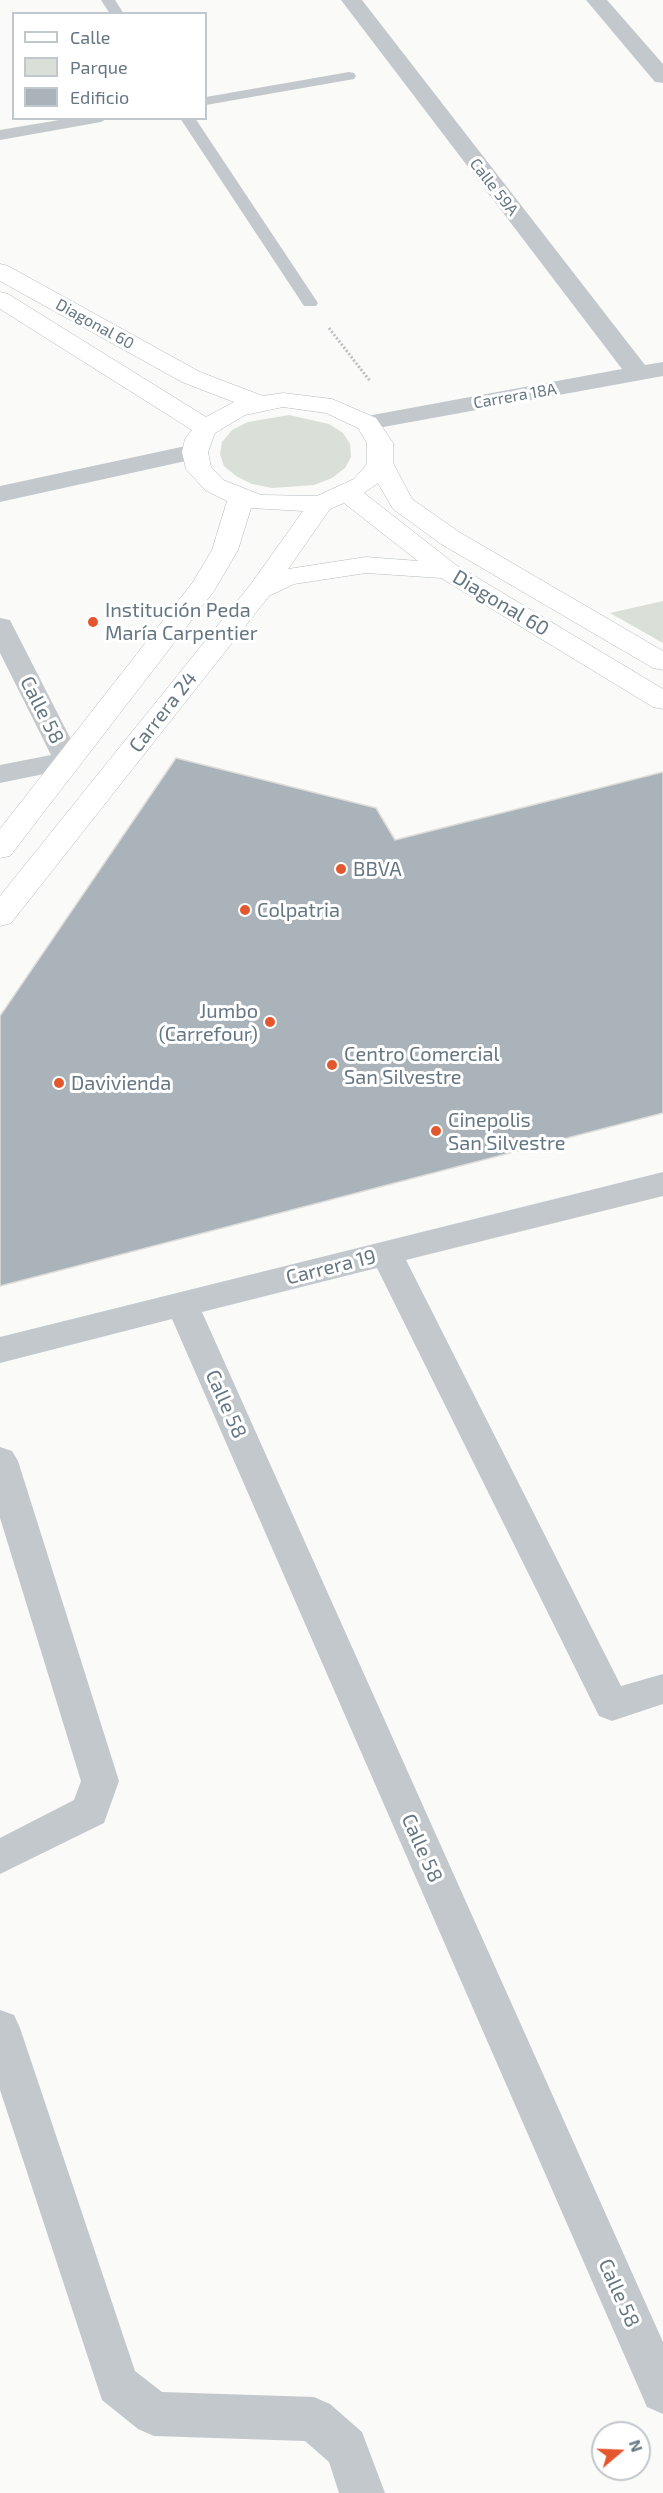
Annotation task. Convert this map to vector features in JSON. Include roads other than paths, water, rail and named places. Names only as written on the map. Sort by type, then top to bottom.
[{"type":"street","name":"Calle 59A","points":[[351,0],[638,373]]},
{"type":"street","points":[[596,0],[663,77]]},
{"type":"street","name":"Diagonal 60","points":[[0,271],[191,377],[258,403]]},
{"type":"street","name":"Diagonal 60","points":[[0,299],[206,428]]},
{"type":"street","name":"Carrera 18A","points":[[367,423],[663,369]]},
{"type":"street","points":[[308,401],[332,406],[367,423],[380,444],[380,463],[363,484],[321,504],[277,504],[241,498],[214,485],[199,469],[195,452],[198,439],[206,428],[237,409],[258,403],[308,401]]},
{"type":"street","points":[[0,494],[195,452]]},
{"type":"street","name":"Diagonal 60","points":[[380,463],[402,504],[450,538],[663,662]]},
{"type":"street","name":"Diagonal 60","points":[[348,493],[447,571],[663,701]]},
{"type":"street","points":[[0,849],[205,585],[225,550],[241,498]]},
{"type":"street","name":"Carrera 24","points":[[0,916],[260,590],[321,504]]},
{"type":"street","points":[[260,590],[287,577],[346,567],[407,566],[447,571]]},
{"type":"street","name":"Calle 58","points":[[0,626],[68,761]]},
{"type":"street","points":[[0,774],[68,761]]},
{"type":"street","name":"Carrera 19","points":[[0,1350],[663,1184]]},
{"type":"street","points":[[386,1253],[612,1705],[663,1689]]},
{"type":"street","name":"Calle 58","points":[[182,1304],[663,2392]]},
{"type":"street","points":[[0,1461],[100,1780],[90,1811],[0,1857]]},
{"type":"street","points":[[0,2028],[118,2385],[154,2414],[314,2419],[346,2448],[362,2493]]},
{"type":"lane","points":[[207,101],[349,76]]},
{"type":"lane","points":[[0,135],[89,120]]},
{"type":"lane","points":[[188,120],[310,303]]},
{"type":"place","name":"Institución Peda María Carpentier","points":[[93,622]]},
{"type":"place","name":"BBVA","points":[[341,869]]},
{"type":"place","name":"Colpatria","points":[[245,910]]},
{"type":"place","name":"Jumbo (Carrefour)","points":[[270,1022]]},
{"type":"place","name":"Centro Comercial San Silvestre","points":[[332,1065]]},
{"type":"place","name":"Davivienda","points":[[59,1083]]},
{"type":"place","name":"Cinepolis San Silvestre","points":[[436,1131]]}]
